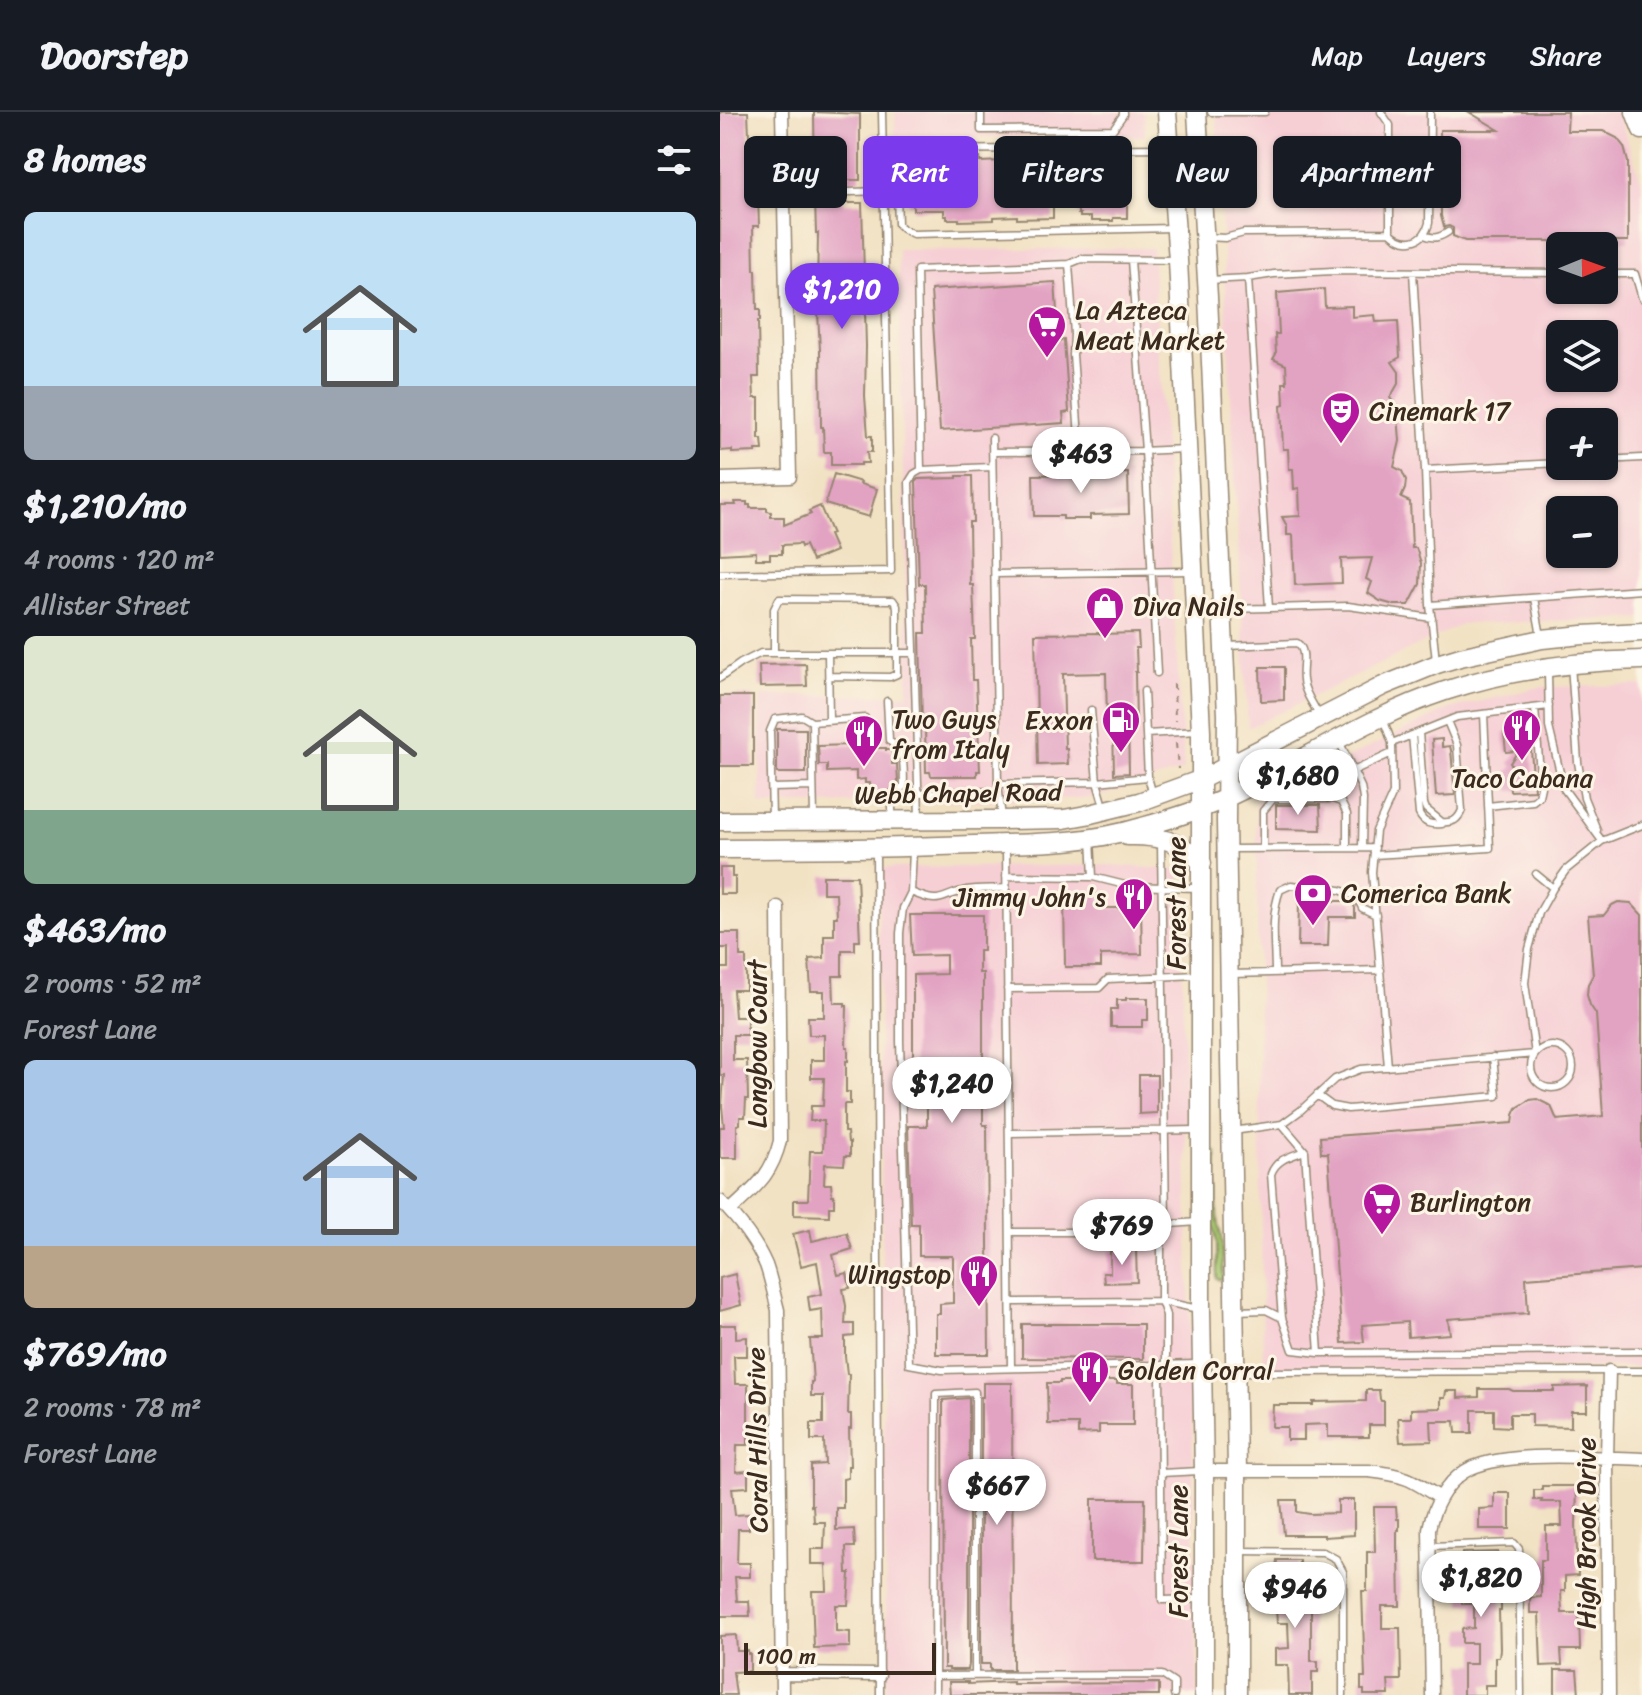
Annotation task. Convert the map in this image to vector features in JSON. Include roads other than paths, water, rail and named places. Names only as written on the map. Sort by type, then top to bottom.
[{"type":"main road","name":"Forest Lane","points":[[1167,112],[1169,136]]},
{"type":"main road","name":"Forest Lane","points":[[1197,112],[1208,288],[1227,767],[1237,1471],[1237,1695]]},
{"type":"main road","points":[[1635,112],[1642,130]]},
{"type":"main road","name":"Forest Lane","points":[[1174,208],[1202,779],[1204,1695]]},
{"type":"main road","points":[[1179,297],[1208,288]]},
{"type":"main road","points":[[1186,449],[1215,448]]},
{"type":"main road","name":"Webb Chapel Road","points":[[720,821],[1064,819],[1154,797],[1202,779],[1383,686],[1437,664],[1542,639],[1642,632]]},
{"type":"main road","points":[[1542,639],[1548,667]]},
{"type":"main road","name":"Webb Chapel Road","points":[[720,849],[913,847],[1100,838],[1226,798],[1338,739],[1444,691],[1493,677],[1548,667],[1642,660]]},
{"type":"main road","points":[[1002,820],[1006,844]]},
{"type":"main road","points":[[1100,838],[1139,835],[1161,838],[1179,844],[1202,863]]},
{"type":"main road","points":[[1202,975],[1228,974]]},
{"type":"main road","points":[[1201,1130],[1231,1131]]},
{"type":"main road","points":[[1201,1310],[1234,1311]]},
{"type":"street","points":[[782,112],[783,136]]},
{"type":"street","points":[[720,479],[790,477],[784,208]]},
{"type":"street","name":"Longbow Court","points":[[730,1211],[767,1175],[776,1160],[780,1141],[778,907]]},
{"type":"street","name":"Coral Hills Drive","points":[[720,1201],[751,1238],[766,1265],[778,1310],[782,1695]]},
{"type":"street","name":"High Brook Drive","points":[[1609,1371],[1609,1695]]},
{"type":"street","points":[[1432,1695],[1429,1529],[1440,1498],[1458,1476],[1480,1464],[1506,1459],[1642,1459]]},
{"type":"street","points":[[1204,1471],[1369,1471],[1396,1474],[1440,1498]]},
{"type":"street","points":[[782,1674],[879,1675]]},
{"type":"lane","points":[[882,112],[883,136]]},
{"type":"lane","points":[[981,112],[981,130],[1113,129],[1123,112]]},
{"type":"lane","points":[[1211,112],[1265,112]]},
{"type":"lane","points":[[1381,112],[1390,125],[1390,232],[1394,237],[1413,242],[1424,235],[1429,223],[1429,208]]},
{"type":"lane","points":[[1430,112],[1430,136]]},
{"type":"lane","points":[[1148,148],[915,150],[896,164],[898,224],[913,234],[1176,228]]},
{"type":"lane","points":[[720,574],[891,571],[884,208]]},
{"type":"lane","points":[[1205,237],[1225,238],[1244,233],[1390,232]]},
{"type":"lane","points":[[1424,235],[1433,238],[1448,232]]},
{"type":"lane","points":[[921,470],[917,270],[1069,264],[1081,259],[1178,260]]},
{"type":"lane","points":[[1131,260],[1157,673]]},
{"type":"lane","points":[[1069,264],[1080,451]]},
{"type":"lane","points":[[1208,288],[1274,274],[1325,271],[1546,273]]},
{"type":"lane","points":[[1413,272],[1430,605],[1437,664]]},
{"type":"lane","points":[[1618,274],[1635,274],[1642,298]]},
{"type":"lane","points":[[1248,278],[1269,608]]},
{"type":"lane","points":[[992,438],[1002,820]]},
{"type":"lane","points":[[992,452],[1186,449]]},
{"type":"lane","points":[[1618,459],[1642,458]]},
{"type":"lane","points":[[1425,470],[1546,464]]},
{"type":"lane","points":[[919,821],[909,482],[921,470],[992,467]]},
{"type":"lane","points":[[995,574],[1192,570]]},
{"type":"lane","points":[[1430,605],[1642,590]]},
{"type":"lane","points":[[1534,598],[1542,639]]},
{"type":"lane","points":[[774,652],[774,609],[779,599],[893,600],[897,606],[897,674],[890,677],[829,676]]},
{"type":"lane","points":[[1222,609],[1348,606],[1432,618]]},
{"type":"lane","points":[[1223,647],[1301,645],[1304,688],[1320,718]]},
{"type":"lane","points":[[720,678],[761,653],[914,653]]},
{"type":"lane","points":[[828,653],[829,720]]},
{"type":"lane","points":[[1571,664],[1584,798],[1602,841]]},
{"type":"lane","points":[[1548,667],[1549,727],[1564,789],[1602,841]]},
{"type":"lane","points":[[1144,691],[1148,777],[1154,797]]},
{"type":"lane","points":[[887,701],[889,740],[903,758],[904,786],[892,797],[892,821]]},
{"type":"lane","points":[[1392,743],[1457,717],[1549,706]]},
{"type":"lane","points":[[1488,806],[1533,801],[1539,796],[1541,787],[1535,708]]},
{"type":"lane","points":[[1091,710],[1097,782],[1106,810]]},
{"type":"lane","points":[[1226,849],[1362,848],[1374,851],[1490,848],[1484,714]]},
{"type":"lane","points":[[772,821],[770,731],[775,719],[802,716],[812,722],[865,718]]},
{"type":"lane","points":[[1383,718],[1392,743],[1393,793],[1376,831],[1372,872],[1388,1067]]},
{"type":"lane","points":[[1416,733],[1419,814],[1429,824],[1448,823],[1459,818],[1462,810],[1457,745],[1447,721]]},
{"type":"lane","points":[[812,722],[814,821]]},
{"type":"lane","points":[[1146,734],[1201,731]]},
{"type":"lane","points":[[1416,733],[1424,804],[1433,816],[1448,823]]},
{"type":"lane","points":[[1338,739],[1361,787],[1362,848]]},
{"type":"lane","points":[[1263,848],[1263,811],[1273,799],[1392,753]]},
{"type":"lane","points":[[918,793],[1148,777]]},
{"type":"lane","points":[[772,788],[813,787]]},
{"type":"lane","points":[[1273,799],[1333,799],[1341,802],[1347,814],[1347,848]]},
{"type":"lane","points":[[1231,1131],[1282,1124],[1335,1079],[1361,1069],[1535,1054],[1546,1046],[1554,1045],[1571,1056],[1573,1070],[1567,1083],[1554,1088],[1541,1085],[1535,1080],[1530,1067],[1535,1054],[1525,983],[1532,933],[1539,913],[1566,870],[1602,841],[1642,825]]},
{"type":"lane","points":[[1093,877],[1100,838]]},
{"type":"lane","points":[[1161,838],[1165,1131],[1161,1301],[1166,1315],[1166,1364],[1160,1375],[1162,1600],[1204,1599]]},
{"type":"lane","points":[[1006,844],[1011,1367]]},
{"type":"lane","points":[[913,847],[911,892],[903,908],[900,933],[909,1364],[942,1370],[1202,1364]]},
{"type":"lane","points":[[876,848],[880,1695]]},
{"type":"lane","points":[[1536,874],[1553,888]]},
{"type":"lane","points":[[1006,876],[1093,877],[1129,886],[1202,888]]},
{"type":"lane","points":[[1275,973],[1273,921],[1280,890],[1291,885],[1340,890],[1357,897],[1362,908],[1376,915]]},
{"type":"lane","points":[[911,892],[934,900],[968,890],[1006,888]]},
{"type":"lane","points":[[1228,974],[1381,970]]},
{"type":"lane","points":[[1007,989],[1099,988],[1108,979],[1202,975]]},
{"type":"lane","points":[[1317,1095],[1332,1106],[1348,1109],[1497,1096],[1493,1057]]},
{"type":"lane","points":[[1282,1124],[1305,1151],[1319,1353]]},
{"type":"lane","points":[[1009,1133],[1201,1130]]},
{"type":"lane","points":[[1305,1151],[1279,1162],[1271,1174],[1282,1318],[1293,1350],[1319,1353],[1642,1351]]},
{"type":"lane","points":[[1010,1232],[1085,1232],[1201,1222]]},
{"type":"lane","points":[[1011,1302],[1161,1301],[1201,1310]]},
{"type":"lane","points":[[1234,1311],[1266,1310],[1282,1318]]},
{"type":"lane","points":[[1235,1372],[1642,1371]]},
{"type":"lane","points":[[935,1695],[936,1394],[975,1392],[975,1675]]},
{"type":"lane","points":[[1161,1473],[1204,1471]]},
{"type":"lane","points":[[1430,1546],[1514,1543],[1519,1549],[1521,1695]]},
{"type":"lane","points":[[1236,1551],[1323,1552],[1336,1559],[1343,1572],[1343,1695]]},
{"type":"lane","points":[[935,1676],[1162,1675],[1174,1683],[1174,1695]]},
{"type":"place","name":"La Azteca Meat Market","points":[[1047,359]]},
{"type":"place","name":"Cinemark 17","points":[[1341,445]]},
{"type":"place","name":"Diva Nails","points":[[1105,640]]},
{"type":"place","name":"Exxon","points":[[1121,754]]},
{"type":"place","name":"Taco Cabana","points":[[1522,762]]},
{"type":"place","name":"Two Guys from Italy","points":[[864,768]]},
{"type":"place","name":"Comerica Bank","points":[[1313,927]]},
{"type":"place","name":"Jimmy John's","points":[[1134,931]]},
{"type":"place","name":"Burlington","points":[[1382,1236]]},
{"type":"place","name":"Wingstop","points":[[979,1308]]},
{"type":"place","name":"Golden Corral","points":[[1090,1404]]}]
